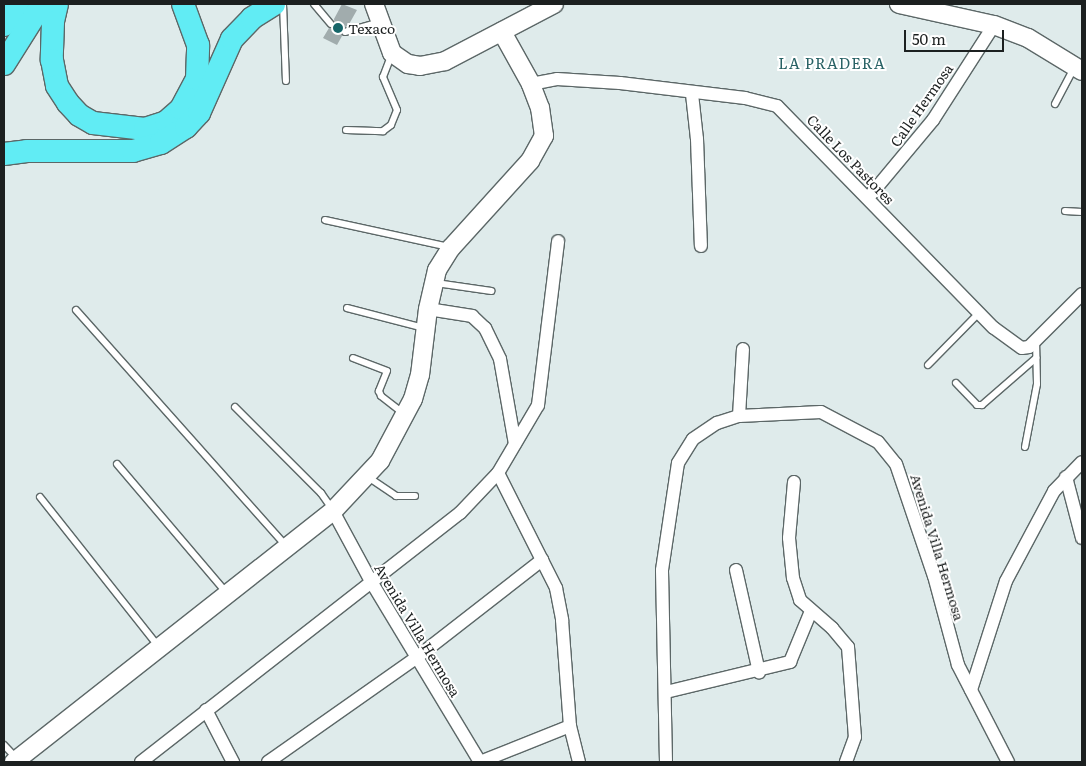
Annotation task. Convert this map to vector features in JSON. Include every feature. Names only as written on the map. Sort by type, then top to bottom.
[{"type":"highway","points":[[4,25],[17,4]]},
{"type":"highway","points":[[4,64],[42,4]]},
{"type":"highway","points":[[57,4],[53,22],[52,60],[57,86],[68,103],[79,115],[93,123],[145,129],[166,122],[181,109],[197,79],[198,46],[183,4]]},
{"type":"highway","points":[[74,4],[64,45],[68,74],[77,93],[91,107],[115,117],[139,118],[160,113],[174,101],[183,82],[188,61],[184,40],[166,4]]},
{"type":"highway","points":[[4,154],[27,151],[134,151],[161,143],[186,127],[198,112],[232,39],[252,18],[274,4]]},
{"type":"street","points":[[374,4],[392,53],[408,64],[433,65],[502,32],[554,4]]},
{"type":"street","points":[[899,4],[994,24],[1028,38],[1079,69]]},
{"type":"street","name":"Calle Hermosa","points":[[868,198],[932,120],[994,24]]},
{"type":"street","points":[[16,761],[333,511],[368,477],[406,415],[420,375],[425,328],[433,282],[450,248],[539,149],[544,122],[531,84],[502,32]]},
{"type":"street","name":"Calle Los Pastores","points":[[531,84],[558,79],[590,81],[655,87],[692,94],[745,98],[777,106],[994,328],[1022,348],[1029,348],[1036,340]]},
{"type":"street","points":[[692,94],[698,139],[702,246]]},
{"type":"street","points":[[141,762],[460,513],[498,473],[538,405],[558,241]]},
{"type":"street","points":[[1036,340],[1082,294]]},
{"type":"street","points":[[428,309],[472,316],[485,328],[500,359],[515,444]]},
{"type":"street","points":[[739,416],[743,349]]},
{"type":"street","name":"Avenida Villa Hermosa","points":[[666,762],[662,570],[678,463],[693,439],[717,423],[739,416],[821,412],[878,442],[890,457],[910,499],[958,665],[1008,762]]},
{"type":"street","points":[[971,690],[1006,581],[1037,520],[1066,477],[1082,462]]},
{"type":"street","points":[[498,473],[556,588],[562,620],[570,726],[579,762]]},
{"type":"street","points":[[1066,477],[1082,538]]},
{"type":"street","points":[[794,482],[789,538],[793,578],[800,600],[832,628],[848,647],[856,737],[851,754],[846,762]]},
{"type":"street","name":"Avenida Villa Hermosa","points":[[333,511],[372,583],[480,762]]},
{"type":"street","points":[[268,762],[416,658],[542,560]]},
{"type":"street","points":[[736,570],[758,672]]},
{"type":"street","points":[[666,692],[758,672],[790,662],[811,611]]},
{"type":"street","points":[[206,710],[233,762]]},
{"type":"street","points":[[480,762],[570,726]]},
{"type":"lane","points":[[283,4],[286,81]]},
{"type":"lane","points":[[314,4],[331,24]]},
{"type":"lane","points":[[344,32],[380,22]]},
{"type":"lane","points":[[346,130],[383,131],[391,125],[397,110],[383,77],[392,53]]},
{"type":"lane","points":[[1055,104],[1079,69]]},
{"type":"lane","points":[[1065,211],[1082,212]]},
{"type":"lane","points":[[325,220],[450,248]]},
{"type":"lane","points":[[433,282],[445,286],[491,291]]},
{"type":"lane","points":[[347,308],[425,328]]},
{"type":"lane","points":[[76,310],[287,547]]},
{"type":"lane","points":[[928,365],[979,313]]},
{"type":"lane","points":[[1025,447],[1037,384],[1036,340]]},
{"type":"lane","points":[[353,358],[385,368],[387,371],[379,391],[381,396],[406,415]]},
{"type":"lane","points":[[956,383],[977,405],[982,405],[1036,358]]},
{"type":"lane","points":[[235,407],[320,493],[333,511]]},
{"type":"lane","points":[[117,464],[227,593]]},
{"type":"lane","points":[[368,477],[396,496],[415,496]]},
{"type":"lane","points":[[40,497],[159,647]]},
{"type":"lane","points":[[4,745],[16,761]]},
{"type":"building","name":"Texaco","points":[[342,4],[357,10],[348,26],[341,29],[342,36],[337,45],[323,38],[329,28],[335,26],[334,19]]},
{"type":"place","name":"Texaco","points":[[338,28]]},
{"type":"district","name":"LA PRADERA","points":[[832,63]]}]
